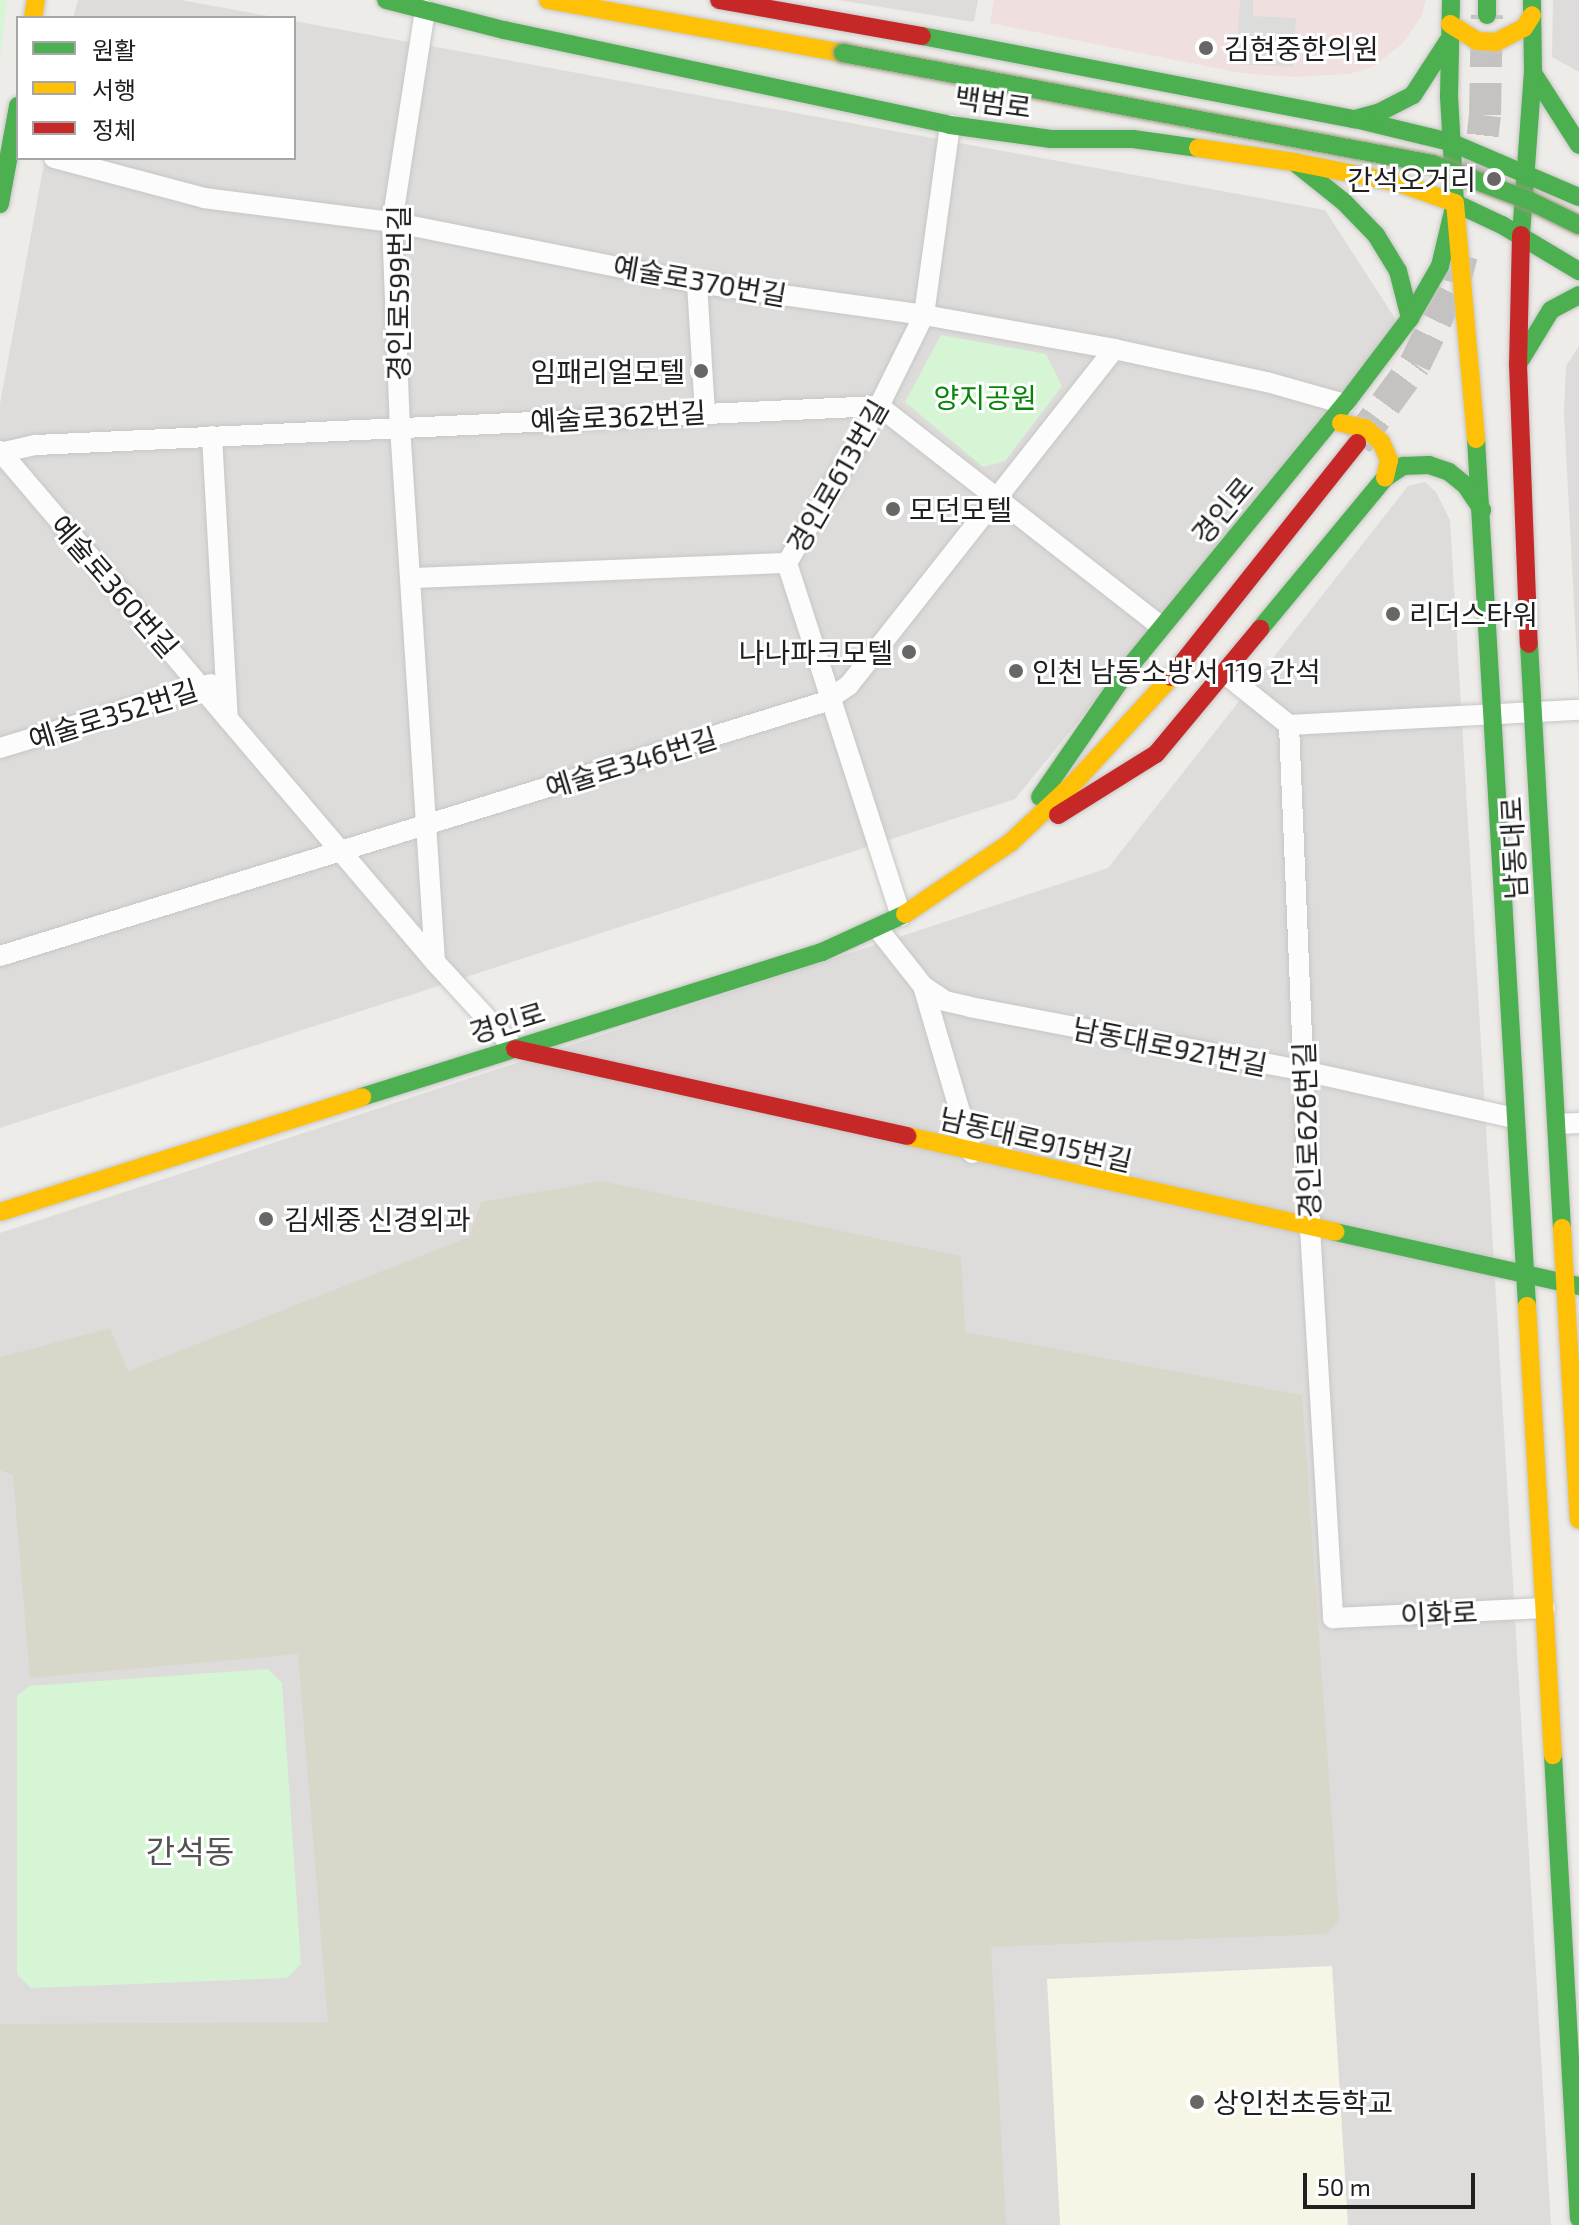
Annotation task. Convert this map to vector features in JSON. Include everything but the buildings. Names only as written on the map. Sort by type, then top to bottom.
[{"type":"main road","name":"백범로","points":[[386,0],[950,125],[1051,139],[1133,139],[1294,162],[1399,183],[1455,203],[1521,235],[1579,271]]},
{"type":"main road","name":"백범로","points":[[548,0],[1432,164],[1528,200],[1579,225]]},
{"type":"main road","name":"백범로","points":[[719,0],[979,45],[1355,119],[1450,142],[1579,197]]},
{"type":"main road","points":[[1451,0],[1450,142],[1482,510],[1579,2218]]},
{"type":"main road","points":[[1450,31],[1477,41],[1496,42],[1524,28],[1532,8]]},
{"type":"main road","name":"남동대로","points":[[1532,8],[1533,73],[1524,172],[1518,364],[1533,714],[1558,1124],[1563,1283],[1579,1520]]},
{"type":"main road","points":[[1355,119],[1378,113],[1413,95],[1450,31]]},
{"type":"main road","points":[[1533,73],[1579,145]]},
{"type":"main road","points":[[1557,108],[1579,119]]},
{"type":"main road","points":[[0,204],[16,126]]},
{"type":"main road","points":[[1294,162],[1344,202],[1376,235],[1398,271],[1410,318]]},
{"type":"main road","name":"경인로","points":[[1010,843],[1090,722],[1161,626],[1345,404],[1410,318],[1440,266],[1455,203]]},
{"type":"main road","points":[[1518,364],[1551,310],[1579,295]]},
{"type":"main road","points":[[1326,427],[1346,421],[1365,428],[1381,442],[1389,460],[1385,478]]},
{"type":"main road","name":"경인로","points":[[0,1212],[822,952],[901,916],[973,872],[1010,843],[1074,783],[1158,693],[1357,443]]},
{"type":"main road","points":[[1385,478],[1403,466],[1439,468],[1466,486],[1482,510]]},
{"type":"main road","name":"경인로","points":[[1010,843],[1119,780],[1156,754],[1385,478]]},
{"type":"main road","name":"남동대로915번길","points":[[515,1049],[1563,1283]]},
{"type":"street","name":"경인로599번길","points":[[425,10],[392,222],[400,426],[435,962]]},
{"type":"street","name":"경인로613번길","points":[[901,916],[833,696],[787,563],[879,406],[924,315],[950,125]]},
{"type":"street","name":"예술로370번길","points":[[62,160],[204,198],[392,222],[697,283],[924,315],[1114,349],[1267,382],[1345,404]]},
{"type":"street","points":[[697,283],[705,412]]},
{"type":"street","name":"예술로346번길","points":[[0,956],[343,853],[824,702],[849,685],[1114,349]]},
{"type":"street","points":[[879,406],[1161,626]]},
{"type":"street","name":"예술로362번길","points":[[1,452],[36,445],[879,406]]},
{"type":"street","name":"예술로360번길","points":[[212,436],[228,719]]},
{"type":"street","name":"예술로360번길","points":[[1,452],[435,962]]},
{"type":"street","points":[[412,578],[787,563]]},
{"type":"street","points":[[1224,673],[1289,725],[1579,710]]},
{"type":"street","name":"예술로352번길","points":[[0,748],[226,679]]},
{"type":"street","name":"경인로626번길","points":[[1289,725],[1310,1228],[1333,1618]]},
{"type":"street","points":[[878,929],[923,986],[972,1153]]},
{"type":"street","points":[[435,962],[515,1049]]},
{"type":"street","name":"남동대로921번길","points":[[923,986],[945,1001],[970,1007],[1304,1071],[1515,1118]]},
{"type":"street","points":[[1558,1124],[1579,1123]]},
{"type":"street","name":"이화로","points":[[1333,1618],[1545,1608]]},
{"type":"shaded area","points":[[78,0],[181,0],[268,16],[74,16]]},
{"type":"shaded area","points":[[838,0],[978,0],[974,22]]},
{"type":"shaded area","points":[[994,0],[1426,0],[1422,15],[1403,43],[1373,67],[1349,74],[1292,77],[1241,73],[990,23]]},
{"type":"shaded area","points":[[1240,0],[1253,0],[1253,16],[1296,18],[1293,67],[1236,64]]},
{"type":"shaded area","points":[[1553,0],[1579,0],[1579,72],[1552,57]]},
{"type":"shaded area","points":[[296,21],[1325,210],[1400,326],[1015,799],[0,1128],[0,404],[45,160],[296,160]]},
{"type":"shaded area","points":[[1579,346],[1579,700],[1564,413],[1566,366]]},
{"type":"shaded area","points":[[1425,482],[1436,492],[1450,520],[1551,2225],[0,2225],[0,1233],[1108,868],[1408,486]]},
{"type":"shaded area","points":[[601,1181],[961,1256],[965,1332],[1302,1395],[1339,1921],[1326,1934],[991,1947],[1006,2225],[0,2225],[0,2024],[328,2022],[298,1654],[30,1678],[13,1475],[0,1470],[0,1357],[110,1328],[128,1371],[469,1237],[481,1202]]},
{"type":"shaded area","name":"상인천초등학교","points":[[1332,1966],[1348,2225],[1060,2225],[1047,1979]]},
{"type":"green space","points":[[0,0],[7,0],[0,59]]},
{"type":"green space","name":"양지공원","points":[[941,335],[1046,354],[1062,386],[1005,461],[983,467],[905,402]]},
{"type":"green space","points":[[268,1669],[282,1683],[301,1964],[287,1978],[31,1988],[17,1974],[17,1696],[29,1686]]},
{"type":"tunnel","points":[[1477,183],[1485,115],[1487,15]]},
{"type":"tunnel","points":[[1357,443],[1415,364],[1454,283],[1462,255]]},
{"type":"traffic: fast","points":[[386,0],[504,30],[950,125],[1051,139],[1133,139],[1198,148]]},
{"type":"traffic: fast","points":[[1040,797],[1131,665],[1345,404],[1410,318],[1440,266],[1455,203],[1449,97],[1451,0]]},
{"type":"traffic: fast","points":[[1487,0],[1487,15]]},
{"type":"traffic: fast","points":[[1521,235],[1533,73],[1532,0]]},
{"type":"traffic: fast","points":[[922,36],[1355,119],[1450,142]]},
{"type":"traffic: fast","points":[[1355,119],[1378,113],[1413,95],[1448,41]]},
{"type":"traffic: fast","points":[[843,53],[1432,164],[1528,200],[1579,225]]},
{"type":"traffic: fast","points":[[1533,73],[1579,145]]},
{"type":"traffic: fast","points":[[0,204],[16,117]]},
{"type":"traffic: fast","points":[[1450,142],[1579,197]]},
{"type":"traffic: fast","points":[[1294,162],[1344,202],[1376,235],[1398,271],[1410,318]]},
{"type":"traffic: fast","points":[[1455,203],[1502,225],[1579,271]]},
{"type":"traffic: fast","points":[[1518,364],[1551,310],[1579,295]]},
{"type":"traffic: fast","points":[[1476,439],[1527,1306]]},
{"type":"traffic: fast","points":[[1260,629],[1385,478],[1403,466],[1429,465],[1449,472],[1466,486],[1482,510]]},
{"type":"traffic: fast","points":[[1529,644],[1562,1228]]},
{"type":"traffic: fast","points":[[362,1097],[822,952],[905,914]]},
{"type":"traffic: fast","points":[[1335,1232],[1579,1286]]},
{"type":"traffic: fast","points":[[1553,1755],[1579,2218]]},
{"type":"traffic: slow","points":[[33,16],[36,0]]},
{"type":"traffic: slow","points":[[548,0],[843,53]]},
{"type":"traffic: slow","points":[[1450,24],[1477,41],[1496,42],[1524,28],[1532,15]]},
{"type":"traffic: slow","points":[[1198,148],[1294,162],[1399,183],[1455,203],[1476,439]]},
{"type":"traffic: slow","points":[[1341,423],[1365,428],[1381,442],[1389,460],[1385,478]]},
{"type":"traffic: slow","points":[[905,914],[1010,843],[1074,783],[1171,677]]},
{"type":"traffic: slow","points":[[0,1212],[362,1097]]},
{"type":"traffic: slow","points":[[907,1136],[1335,1232]]},
{"type":"traffic: slow","points":[[1562,1228],[1579,1520]]},
{"type":"traffic: slow","points":[[1527,1306],[1553,1755]]},
{"type":"traffic: jam","points":[[719,0],[922,36]]},
{"type":"traffic: jam","points":[[1521,235],[1518,364],[1529,644]]},
{"type":"traffic: jam","points":[[1171,677],[1357,443]]},
{"type":"traffic: jam","points":[[1058,815],[1156,754],[1260,629]]},
{"type":"traffic: jam","points":[[515,1049],[907,1136]]},
{"type":"place","name":"김현중한의원","points":[[1206,48]]},
{"type":"place","name":"간석오거리","points":[[1494,179]]},
{"type":"place","name":"임패리얼모텔","points":[[701,371]]},
{"type":"place","name":"모던모텔","points":[[893,509]]},
{"type":"place","name":"리더스타워","points":[[1393,614]]},
{"type":"place","name":"나나파크모텔","points":[[909,652]]},
{"type":"place","name":"인천 남동소방서 119 간석","points":[[1016,671]]},
{"type":"place","name":"김세중 신경외과","points":[[266,1219]]},
{"type":"place","name":"상인천초등학교","points":[[1197,2102]]},
{"type":"district","name":"간석동","points":[[190,1850]]}]
